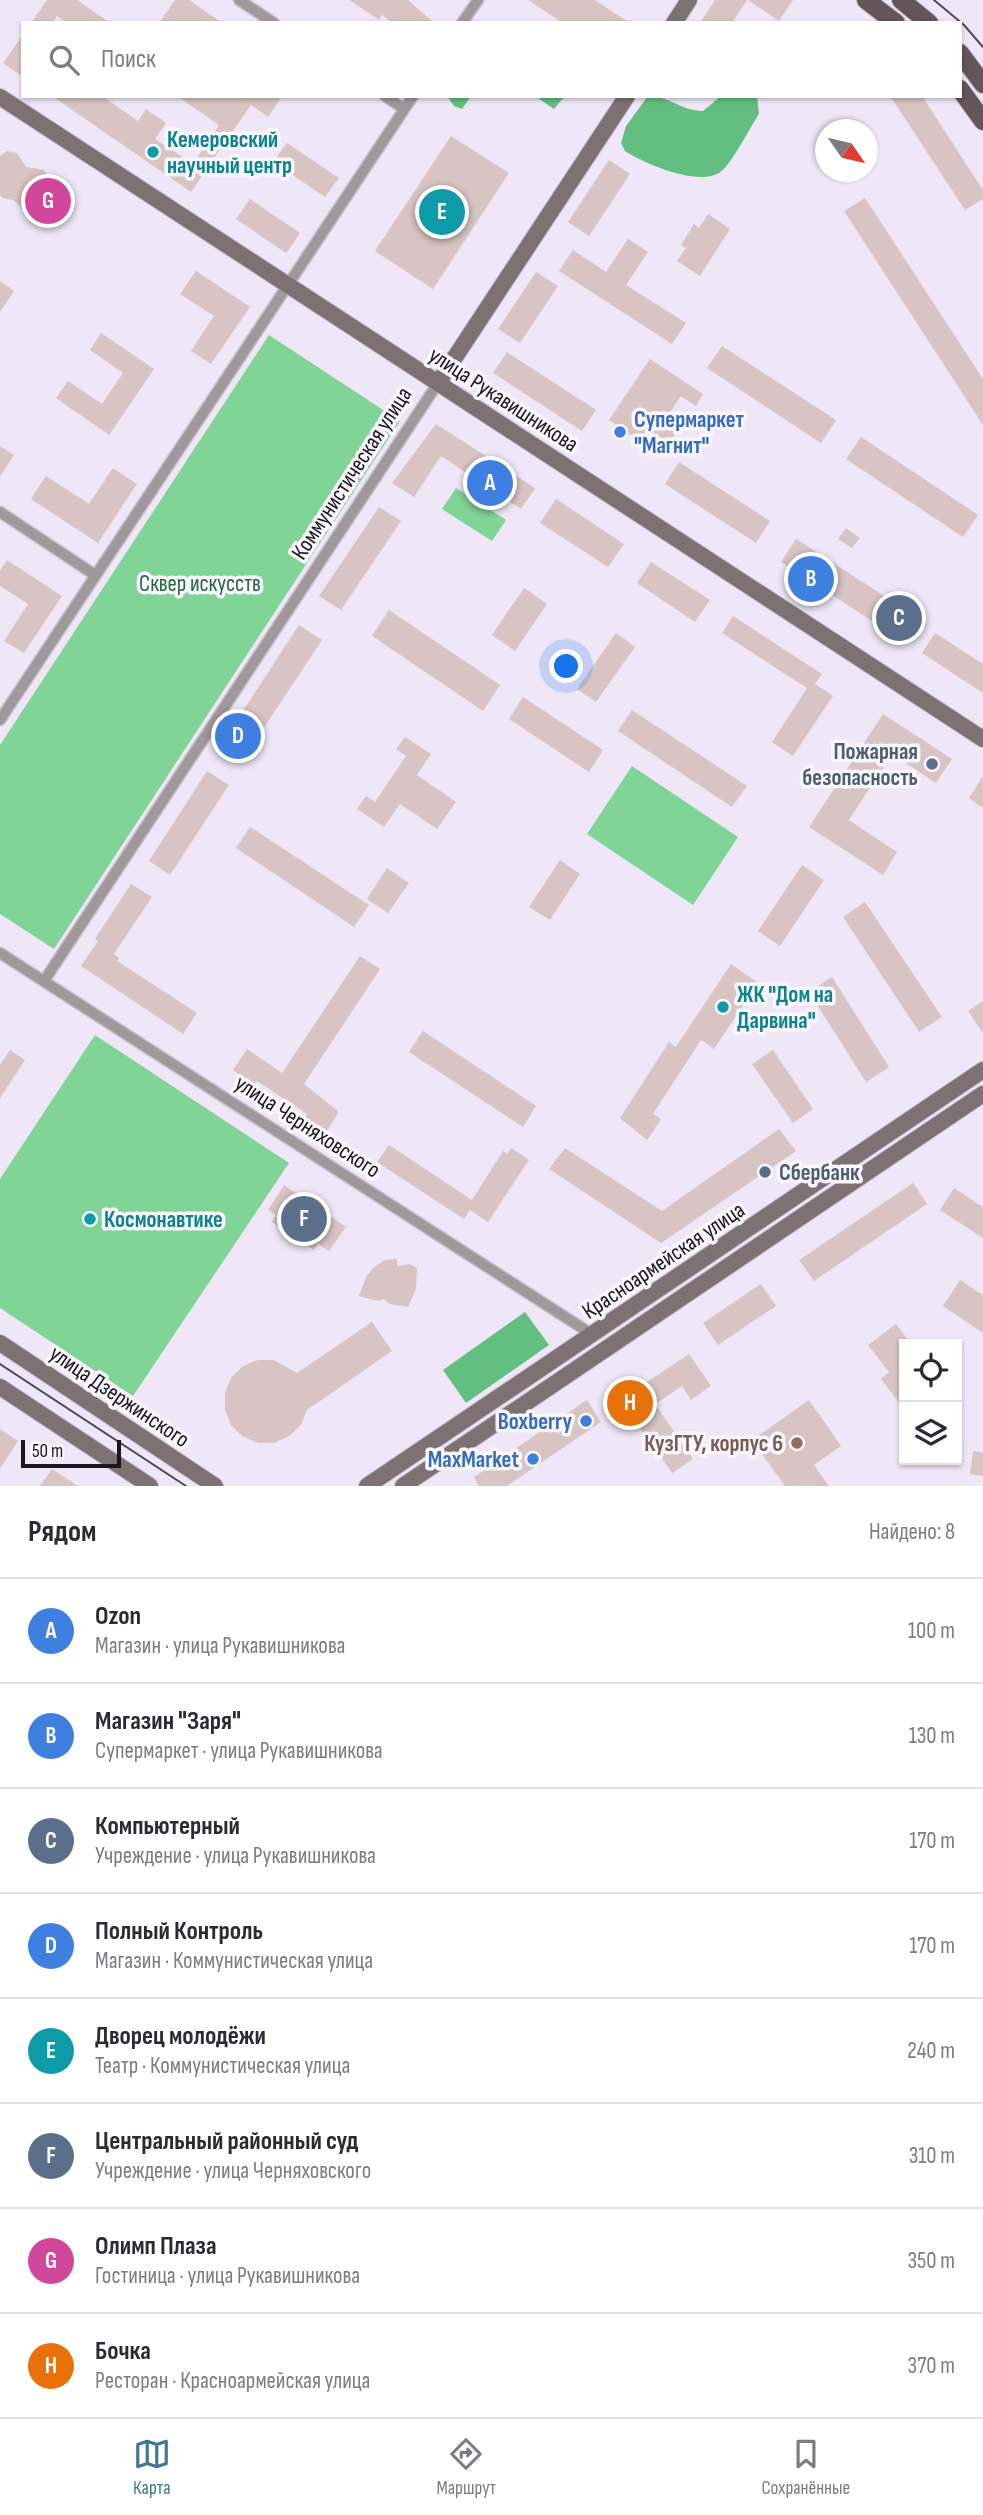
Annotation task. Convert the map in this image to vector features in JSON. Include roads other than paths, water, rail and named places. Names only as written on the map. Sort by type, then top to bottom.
[{"type":"main road","points":[[866,0],[893,21]]},
{"type":"main road","points":[[901,0],[927,21]]},
{"type":"main road","points":[[962,56],[983,84]]},
{"type":"main road","points":[[962,92],[983,121]]},
{"type":"street","points":[[239,0],[271,21]]},
{"type":"street","points":[[463,21],[478,0]]},
{"type":"street","points":[[675,21],[689,0]]},
{"type":"street","name":"улица Рукавишникова","points":[[0,97],[983,739]]},
{"type":"street","points":[[388,98],[404,109]]},
{"type":"street","points":[[0,720],[286,284],[412,98]]},
{"type":"street","name":"Коммунистическая улица","points":[[44,981],[626,98]]},
{"type":"street","points":[[0,512],[95,575]]},
{"type":"street","name":"улица Черняховского","points":[[0,953],[593,1335]]},
{"type":"street","name":"Красноармейская улица","points":[[367,1486],[983,1070]]},
{"type":"street","name":"Красноармейская улица","points":[[403,1486],[983,1094]]},
{"type":"street","name":"улица Дзержинского","points":[[0,1343],[215,1486]]},
{"type":"street","points":[[0,1387],[150,1486]]},
{"type":"tram line","points":[[934,0],[959,21]]},
{"type":"tram line","points":[[962,23],[983,47]]},
{"type":"tram line","points":[[0,1364],[186,1486]]},
{"type":"place","name":"Кемеровский научный центр","points":[[153,152]]},
{"type":"place","name":"Олимп Плаза","points":[[48,201]]},
{"type":"place","name":"Дворец молодёжи","points":[[442,212]]},
{"type":"place","name":"Супермаркет \"Магнит\"","points":[[620,432]]},
{"type":"place","name":"Ozon","points":[[490,483]]},
{"type":"place","name":"Магазин \"Заря\"","points":[[811,579]]},
{"type":"place","name":"Компьютерный","points":[[899,618]]},
{"type":"place","name":"Полный Контроль","points":[[238,736]]},
{"type":"place","name":"Пожарная безопасность","points":[[932,764]]},
{"type":"place","name":"ЖК \"Дом на Дарвина\"","points":[[723,1007]]},
{"type":"place","name":"Сбербанк","points":[[765,1172]]},
{"type":"place","name":"Космонавтике","points":[[90,1219]]},
{"type":"place","name":"Центральный районный суд","points":[[304,1219]]},
{"type":"place","name":"Бочка","points":[[630,1403]]},
{"type":"place","name":"Boxberry","points":[[586,1421]]},
{"type":"place","name":"КузГТУ, корпус 6","points":[[797,1443]]},
{"type":"place","name":"MaxMarket","points":[[533,1459]]},
{"type":"park label","name":"Сквер искусств","points":[[200,583]]}]
